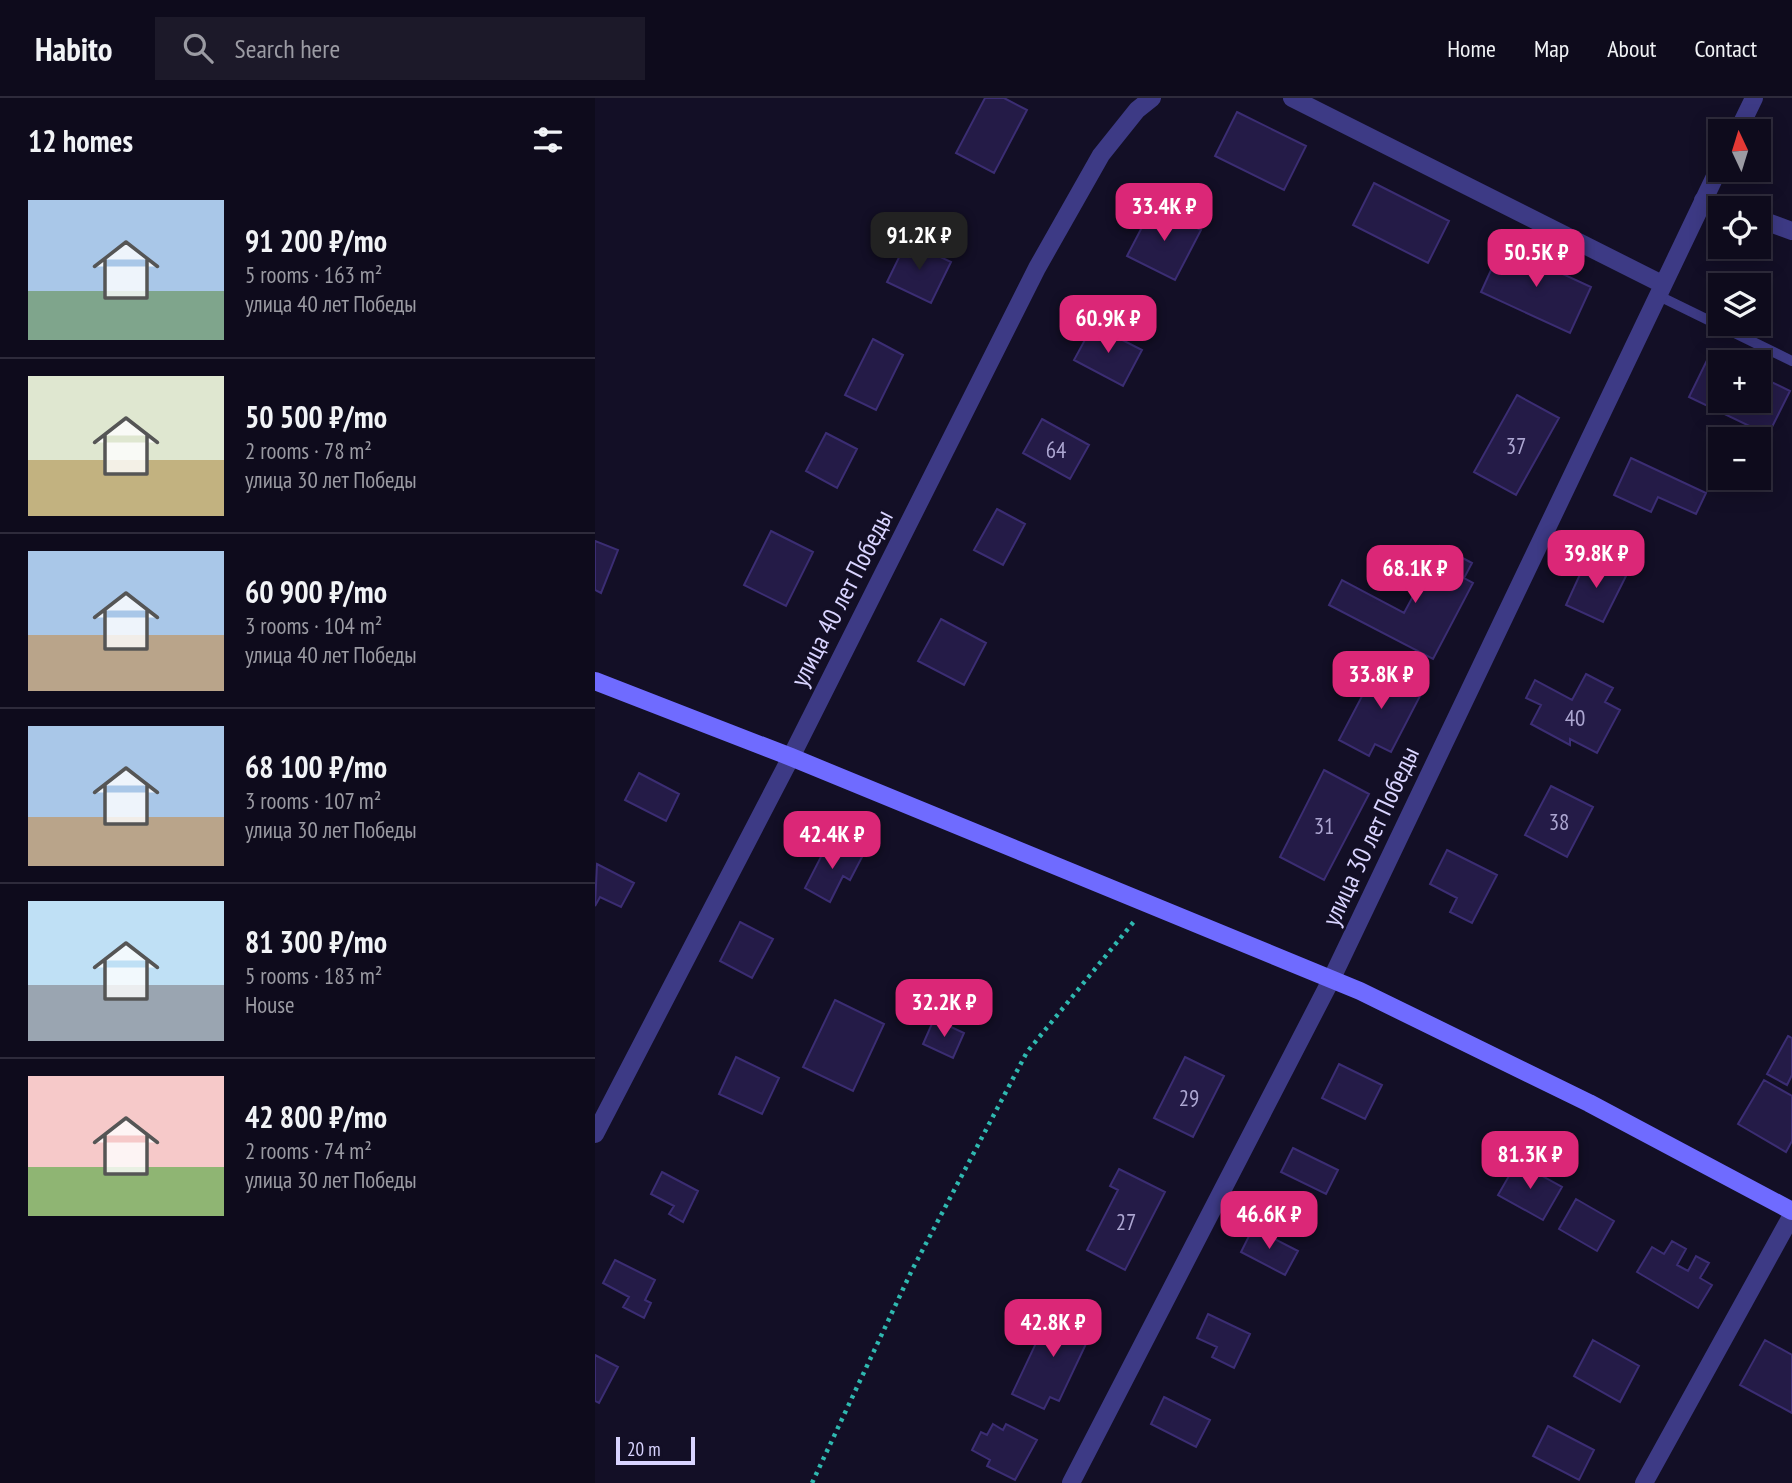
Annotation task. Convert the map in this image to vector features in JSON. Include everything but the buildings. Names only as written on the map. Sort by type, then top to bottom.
[{"type":"street","name":"улица 40 лет Победы","points":[[595,1134],[791,757],[1037,268],[1101,155],[1137,110],[1152,98]]},
{"type":"street","points":[[1292,98],[1660,290]]},
{"type":"street","points":[[1744,119],[1754,98]]},
{"type":"street","name":"улица 30 лет Победы","points":[[1071,1483],[1331,980],[1712,182]]},
{"type":"street","points":[[1703,200],[1708,202]]},
{"type":"street","points":[[1771,223],[1792,231]]},
{"type":"street","points":[[595,681],[791,757],[1360,991],[1589,1103],[1792,1213],[1644,1483]]},
{"type":"lane","points":[[1660,290],[1792,361]]},
{"type":"path","points":[[811,1483],[912,1270],[1027,1052],[1147,905]]}]
